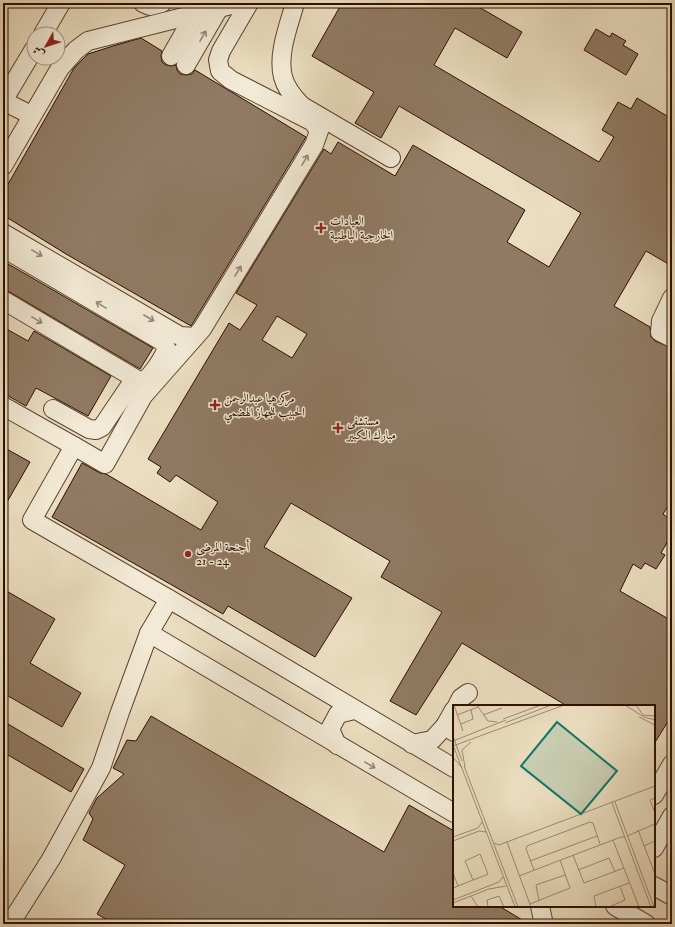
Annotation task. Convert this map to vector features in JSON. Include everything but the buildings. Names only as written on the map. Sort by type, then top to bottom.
[{"type":"street","points":[[48,26],[61,3]]},
{"type":"street","points":[[143,3],[150,6],[162,3]]},
{"type":"street","points":[[3,166],[31,116],[65,71],[76,50],[88,41],[239,3]]},
{"type":"street","points":[[3,406],[105,464],[143,396],[202,329],[314,144],[319,131],[313,122],[231,80],[220,71],[218,60],[221,51],[249,3]]},
{"type":"street","points":[[295,3],[282,54],[283,77],[290,93],[302,106],[391,158]]},
{"type":"street","points":[[186,65],[219,8]]},
{"type":"street","points":[[171,56],[195,14]]},
{"type":"street","points":[[26,62],[3,101],[31,116]]},
{"type":"street","points":[[3,233],[63,260],[180,336],[195,337]]},
{"type":"street","points":[[3,250],[10,252],[163,342],[166,347],[164,356],[147,378],[141,382],[132,384],[102,427],[99,429],[89,429],[53,409]]},
{"type":"street","points":[[672,298],[661,321],[660,332],[672,338]]},
{"type":"street","points":[[3,300],[141,382]]},
{"type":"street","points":[[74,446],[32,520],[169,598],[354,710],[453,767]]},
{"type":"street","points":[[10,924],[51,859],[101,768],[149,634],[169,598]]},
{"type":"street","points":[[149,634],[453,812]]},
{"type":"street","points":[[337,745],[330,729],[338,714],[354,710]]},
{"type":"street","points":[[412,744],[432,740],[449,729],[453,714]]},
{"type":"street","points":[[655,793],[672,764]]},
{"type":"street","points":[[655,846],[672,816]]},
{"type":"street","points":[[655,887],[672,896]]},
{"type":"street","points":[[617,907],[646,924]]},
{"type":"place","name":"العيادات الخارجية الباطنية","points":[[321,228]]},
{"type":"place","name":"مركز هيا عبدالرحمن الحبيب للجهاز الهضمي","points":[[215,405]]},
{"type":"place","name":"مستشفى مبارك الكبير","points":[[338,428]]},
{"type":"place","name":"أجنحة المرضى 21 - 24","points":[[188,554]]}]
